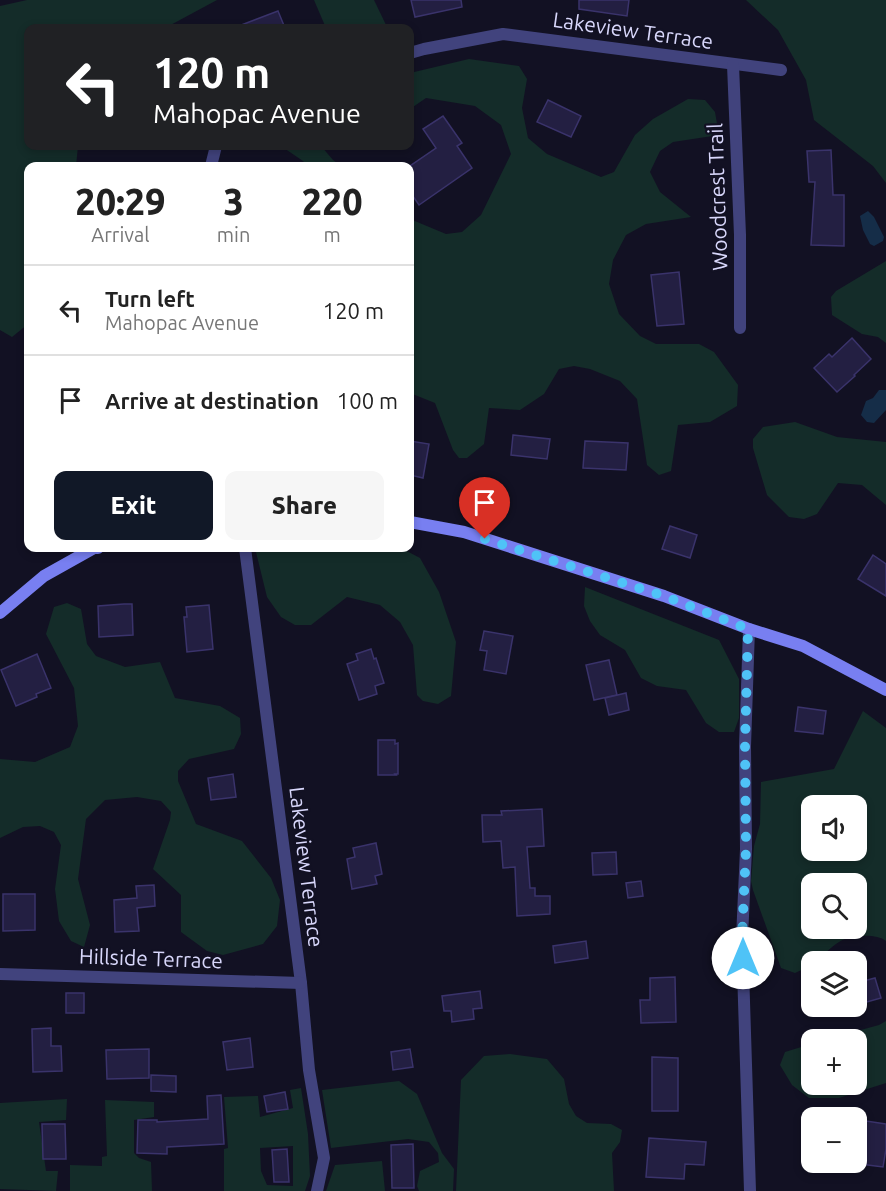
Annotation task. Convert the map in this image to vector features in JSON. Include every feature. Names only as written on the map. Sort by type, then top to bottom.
[{"type":"street","name":"Lakeview Terrace","points":[[414,52],[503,34],[781,70]]},
{"type":"street","name":"Woodcrest Trail","points":[[733,64],[740,235],[740,328]]},
{"type":"street","points":[[414,523],[464,532],[664,596],[748,629],[802,646],[886,690]]},
{"type":"street","points":[[0,613],[44,576],[87,552]]},
{"type":"street","name":"Lakeview Terrace","points":[[246,552],[301,983],[309,1070],[324,1158],[317,1191]]},
{"type":"street","points":[[748,629],[745,746],[746,849],[742,938],[750,1191]]},
{"type":"street","name":"Hillside Terrace","points":[[0,974],[301,983]]},
{"type":"green space","points":[[27,0],[217,0],[172,24],[24,24],[24,150],[78,150],[76,162],[24,162],[24,327],[12,337],[0,330],[0,6]]},
{"type":"green space","points":[[314,0],[374,0],[386,24],[324,24]]},
{"type":"green space","points":[[746,0],[886,0],[886,183],[873,166],[814,120],[806,80],[778,30]]},
{"type":"green space","points":[[469,59],[519,66],[527,79],[522,108],[528,138],[547,154],[601,177],[614,172],[635,135],[653,119],[688,99],[705,100],[715,112],[719,135],[673,142],[660,151],[650,172],[660,192],[691,217],[646,224],[626,235],[613,260],[609,284],[619,314],[640,336],[656,344],[699,344],[714,352],[738,385],[737,406],[710,422],[678,425],[671,471],[659,475],[647,465],[637,399],[620,381],[590,369],[574,366],[559,369],[544,394],[520,410],[489,408],[484,444],[467,458],[459,458],[453,450],[435,403],[414,395],[414,221],[446,234],[462,232],[481,215],[511,154],[501,125],[475,106],[426,98],[414,106],[414,72]]},
{"type":"green space","points":[[287,150],[324,150],[336,162],[304,162]]},
{"type":"green space","points":[[886,261],[886,343],[878,337],[862,334],[832,315],[831,297],[836,291]]},
{"type":"green space","points":[[795,422],[837,437],[886,442],[886,505],[862,485],[838,483],[817,514],[804,519],[789,517],[767,495],[753,448],[753,439],[763,427]]},
{"type":"green space","points":[[256,552],[409,552],[420,558],[439,592],[456,642],[451,696],[438,704],[423,701],[417,695],[413,645],[400,622],[380,605],[347,597],[311,625],[295,625],[281,617],[267,597]]},
{"type":"green space","points":[[585,587],[719,640],[739,679],[739,718],[734,732],[719,732],[706,723],[686,690],[657,686],[641,678],[625,650],[600,635],[590,621],[584,606]]},
{"type":"green space","points":[[67,603],[81,609],[87,644],[96,656],[125,667],[160,662],[175,698],[220,706],[240,718],[241,734],[234,749],[189,759],[178,771],[178,781],[196,824],[242,841],[271,878],[280,900],[277,926],[263,944],[223,955],[207,951],[181,932],[181,895],[153,869],[171,812],[161,801],[137,797],[105,800],[86,819],[78,879],[90,925],[84,947],[71,941],[59,921],[55,889],[61,845],[54,832],[40,826],[23,827],[0,838],[0,759],[35,762],[70,747],[78,726],[74,688],[46,634],[54,607]]},
{"type":"green space","points":[[863,711],[886,728],[886,941],[882,938],[867,936],[867,873],[801,873],[801,939],[847,939],[827,951],[801,951],[801,970],[795,973],[781,968],[751,881],[754,846],[760,824],[761,782],[834,769]]},
{"type":"green space","points":[[886,1021],[886,1083],[867,1089],[867,1029],[864,1029]]},
{"type":"green space","points":[[801,1047],[801,1092],[792,1085],[780,1065],[785,1052]]},
{"type":"green space","points":[[510,1054],[547,1059],[564,1079],[569,1104],[576,1116],[587,1123],[611,1124],[622,1130],[620,1142],[612,1153],[614,1191],[456,1191],[461,1080],[484,1056]]},
{"type":"green space","points":[[399,1081],[417,1094],[442,1153],[454,1169],[453,1191],[419,1191],[417,1186],[420,1171],[439,1162],[438,1153],[429,1142],[408,1139],[331,1148],[322,1090]]},
{"type":"green space","points":[[301,1088],[308,1134],[310,1176],[305,1191],[224,1191],[224,1149],[228,1148],[224,1097],[258,1096],[260,1117],[293,1108],[290,1090]],"holes":[[[293,1146],[293,1186],[267,1185],[261,1171],[260,1148]]]},
{"type":"green space","points":[[805,1095],[848,1095],[839,1098],[809,1098]]},
{"type":"green space","points":[[67,1099],[66,1120],[39,1122],[46,1171],[58,1171],[56,1191],[0,1189],[0,1103]]},
{"type":"green space","points":[[105,1100],[154,1102],[154,1117],[134,1120],[134,1153],[139,1158],[151,1162],[152,1191],[70,1191],[70,1165],[102,1166],[102,1157],[107,1156]]},
{"type":"green space","points":[[382,1161],[385,1191],[326,1191],[335,1165]]},
{"type":"water","points":[[868,211],[874,217],[884,237],[883,241],[874,246],[870,244],[863,230],[860,216]]},
{"type":"water","points":[[879,390],[886,390],[886,410],[874,423],[867,422],[861,415],[866,401],[873,398]]},
{"type":"building","points":[[411,0],[461,0],[462,7],[415,17]]},
{"type":"building","points":[[579,0],[629,0],[627,16],[579,9]]},
{"type":"building","points":[[278,11],[283,24],[244,24]]},
{"type":"building","points":[[548,100],[581,116],[571,137],[537,122]]},
{"type":"building","points":[[443,116],[462,143],[457,146],[472,168],[419,205],[414,198],[414,163],[436,148],[423,129]]},
{"type":"building","points":[[831,150],[833,195],[844,195],[844,246],[811,245],[815,182],[809,182],[807,151]]},
{"type":"building","points":[[679,272],[684,324],[657,326],[651,275]]},
{"type":"building","points":[[852,338],[871,359],[837,392],[814,368],[829,354],[832,357]]},
{"type":"building","points":[[513,435],[550,439],[547,459],[511,455]]},
{"type":"building","points":[[585,441],[628,443],[626,470],[583,468]]},
{"type":"building","points":[[414,442],[429,444],[423,478],[414,476]]},
{"type":"building","points":[[670,526],[697,535],[690,558],[662,549]]},
{"type":"building","points":[[873,555],[886,564],[886,596],[858,579]]},
{"type":"building","points":[[132,604],[133,635],[99,637],[98,606]]},
{"type":"building","points":[[209,605],[213,649],[187,652],[184,617],[187,617],[186,607]]},
{"type":"building","points":[[484,631],[513,636],[506,674],[484,670],[487,651],[480,650]]},
{"type":"building","points":[[371,649],[384,683],[375,686],[377,694],[359,700],[347,664],[358,660],[356,654]]},
{"type":"building","points":[[37,654],[51,688],[16,706],[1,670]]},
{"type":"building","points":[[609,660],[617,695],[594,700],[586,665]]},
{"type":"building","points":[[626,693],[629,710],[609,715],[605,698]]},
{"type":"building","points":[[798,707],[826,711],[823,734],[795,731]]},
{"type":"building","points":[[378,740],[395,740],[395,744],[398,743],[398,774],[378,775]]},
{"type":"building","points":[[233,774],[236,797],[211,800],[208,778]]},
{"type":"building","points":[[542,809],[544,846],[527,847],[530,888],[535,888],[535,896],[550,896],[550,914],[517,916],[515,867],[503,868],[501,841],[483,842],[482,815],[502,815],[501,811]]},
{"type":"building","points":[[376,843],[382,874],[375,876],[377,884],[352,889],[347,859],[355,857],[353,848]]},
{"type":"building","points":[[616,852],[617,874],[593,875],[592,853]]},
{"type":"building","points":[[641,881],[643,896],[628,898],[626,883]]},
{"type":"building","points":[[154,885],[155,906],[137,908],[139,931],[115,932],[114,900],[137,898],[136,886]]},
{"type":"building","points":[[3,894],[35,894],[35,930],[3,931]]},
{"type":"building","points":[[586,941],[588,958],[555,963],[553,946]]},
{"type":"building","points":[[675,977],[676,1022],[641,1023],[640,1000],[650,1000],[650,978]]},
{"type":"building","points":[[875,978],[881,998],[867,1002],[867,980]]},
{"type":"building","points":[[480,991],[482,1008],[473,1009],[474,1019],[452,1022],[451,1011],[444,1011],[442,996]]},
{"type":"building","points":[[66,993],[84,993],[84,1013],[66,1013]]},
{"type":"building","points":[[51,1028],[51,1046],[61,1046],[62,1071],[33,1072],[32,1029]]},
{"type":"building","points":[[250,1038],[253,1067],[227,1070],[223,1042]]},
{"type":"building","points":[[149,1049],[149,1078],[107,1079],[106,1050]]},
{"type":"building","points":[[410,1049],[413,1067],[393,1070],[391,1052]]},
{"type":"building","points":[[652,1057],[678,1058],[678,1111],[652,1111]]},
{"type":"building","points":[[151,1075],[176,1076],[176,1092],[151,1091]]},
{"type":"building","points":[[285,1092],[288,1109],[267,1112],[264,1096]]},
{"type":"building","points":[[221,1095],[224,1144],[167,1147],[167,1154],[137,1153],[138,1120],[157,1120],[157,1122],[208,1119],[207,1096]]},
{"type":"building","points":[[867,1121],[886,1124],[883,1167],[867,1165]]},
{"type":"building","points":[[42,1124],[65,1124],[66,1159],[43,1159]]},
{"type":"building","points":[[649,1138],[706,1142],[704,1165],[685,1164],[684,1179],[646,1177]]},
{"type":"building","points":[[413,1144],[414,1188],[392,1188],[391,1145]]},
{"type":"building","points":[[287,1149],[289,1182],[274,1182],[272,1150]]},
{"type":"route","points":[[485,539],[664,596],[748,629],[743,958]]}]
